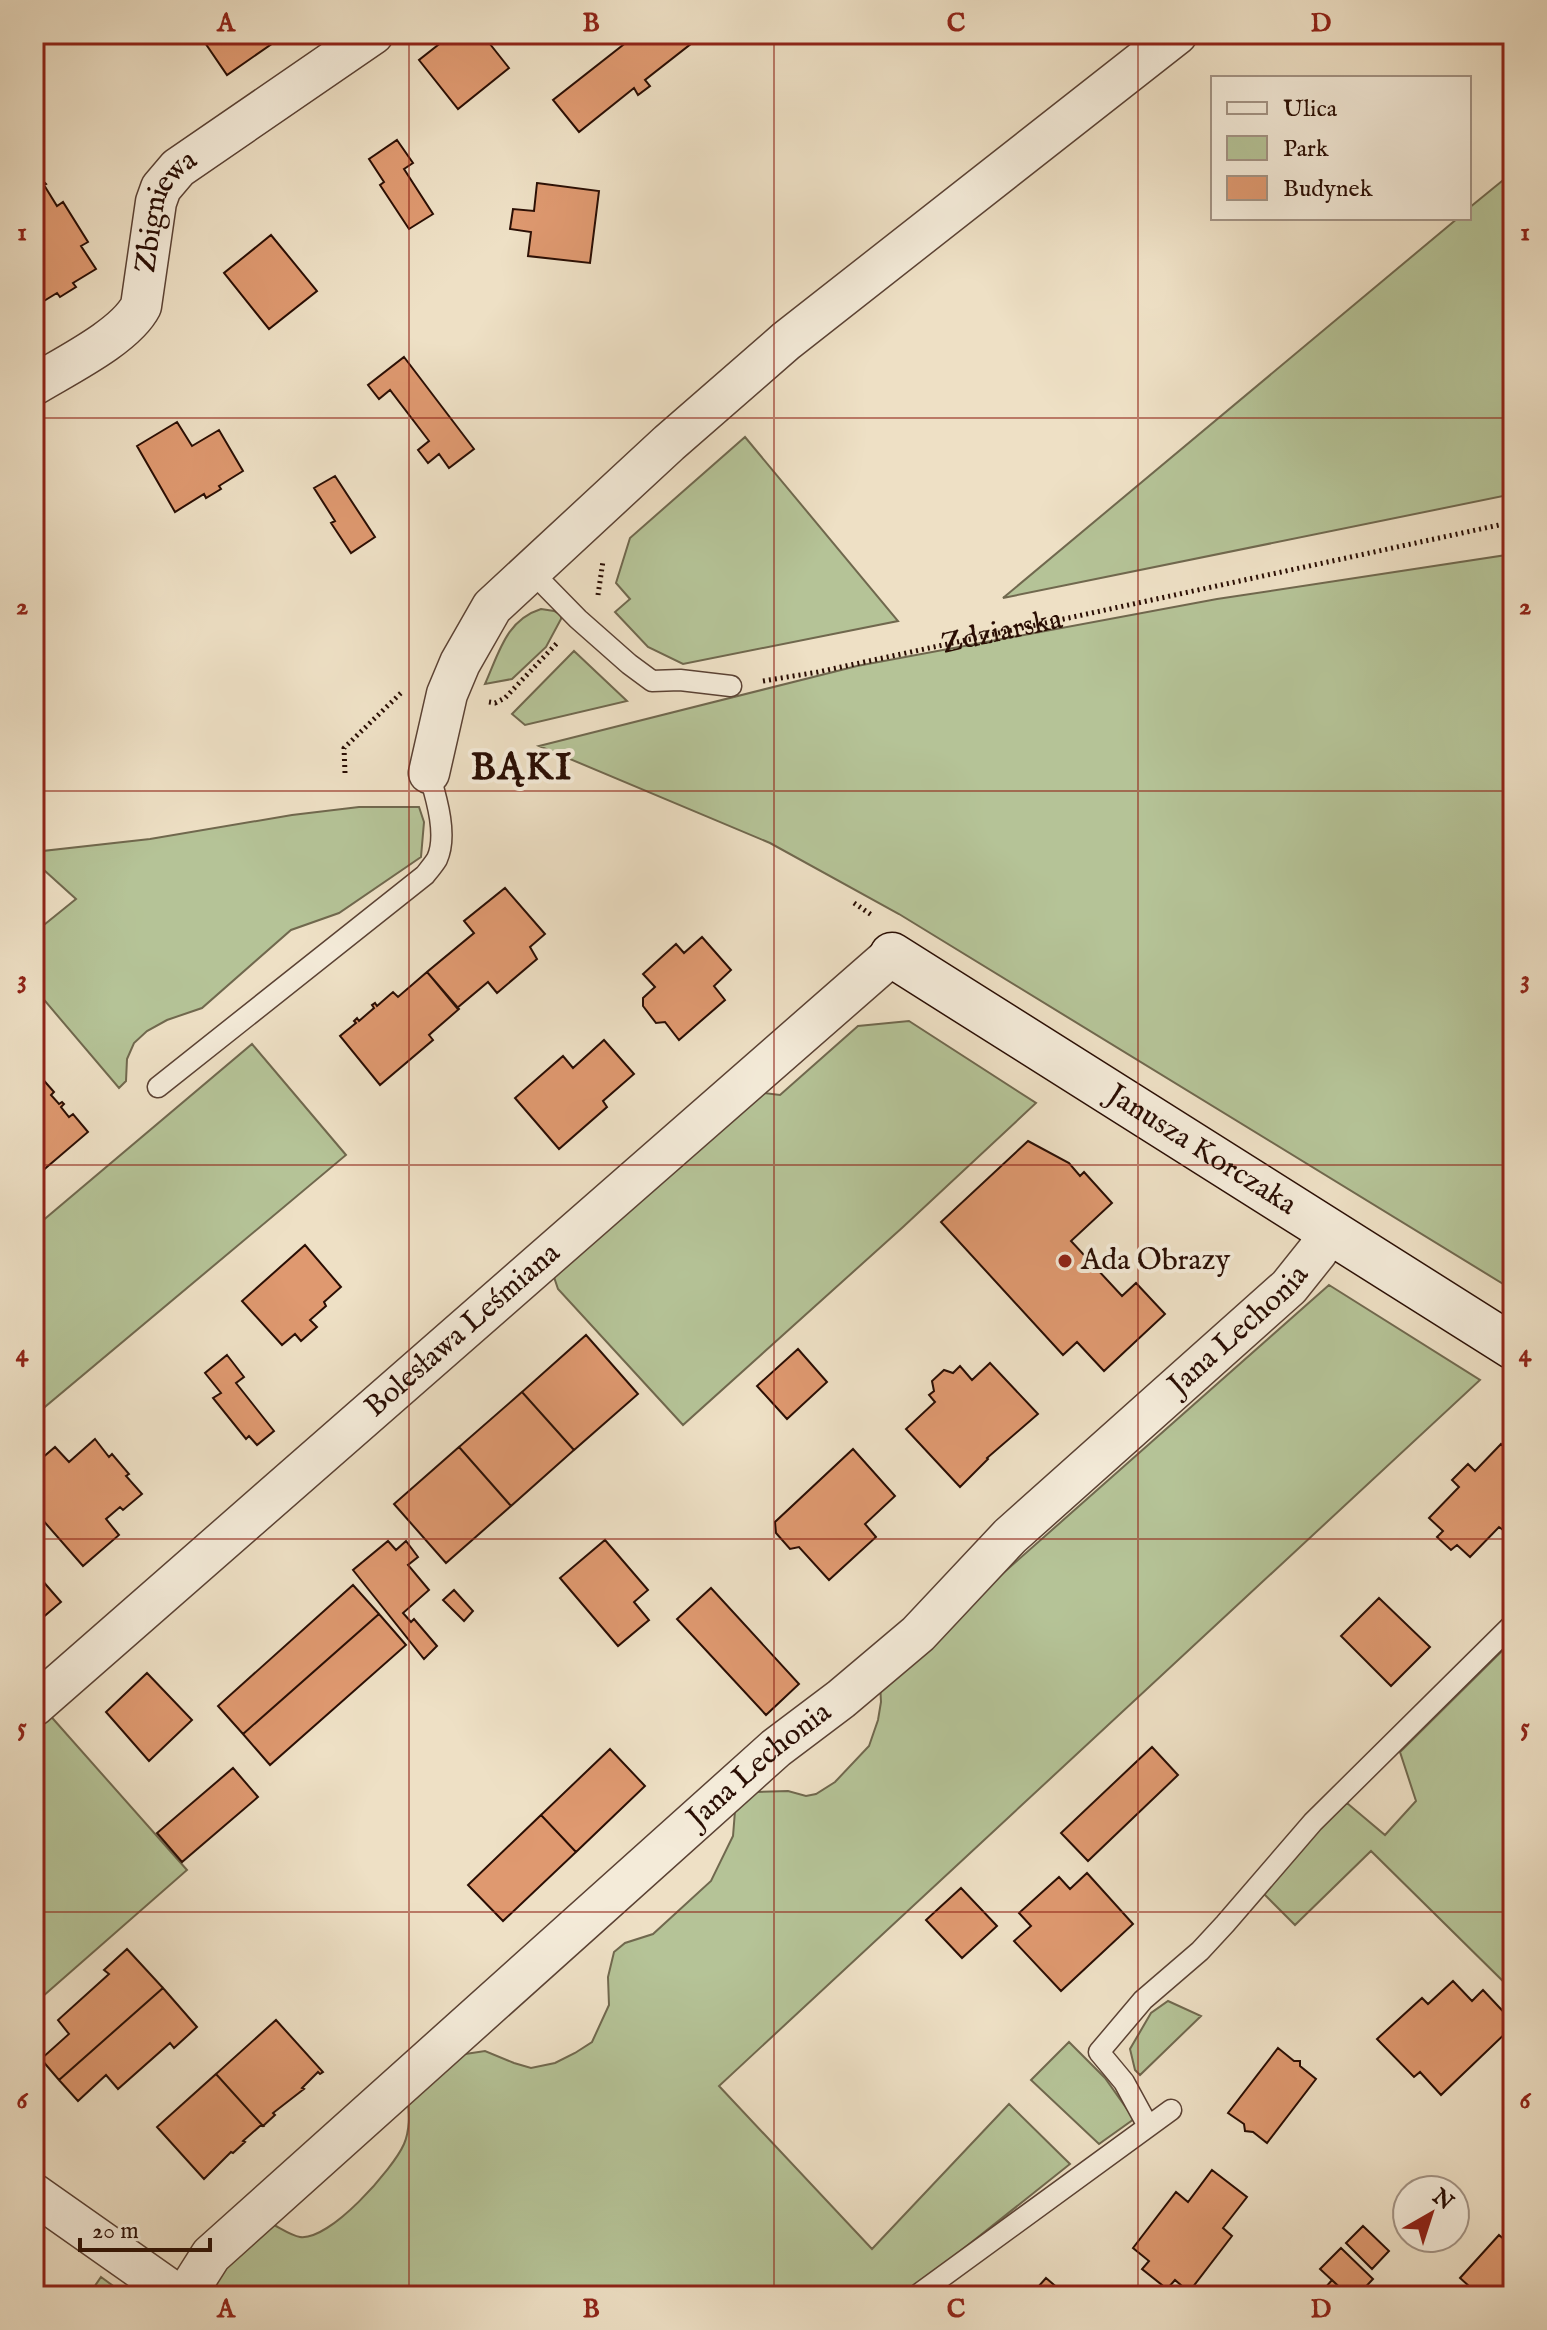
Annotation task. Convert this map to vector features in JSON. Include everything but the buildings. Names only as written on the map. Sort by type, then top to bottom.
[{"type":"street","name":"Zbigniewa","points":[[34,385],[115,335],[135,319],[141,306],[156,202],[161,188],[178,168],[373,34]]},
{"type":"street","points":[[429,773],[447,694],[460,663],[492,607],[786,341],[1177,34]]},
{"type":"street","name":"Janusza Korczaka","points":[[892,955],[1513,1347]]},
{"type":"street","name":"Bolesława Leśmiana","points":[[34,1706],[892,955]]},
{"type":"street","name":"Jana Lechonia","points":[[182,2296],[211,2255],[776,1748],[841,1699],[918,1634],[1010,1536],[1289,1287],[1317,1252],[1329,1231]]},
{"type":"street","points":[[34,2194],[182,2296]]},
{"type":"lane","points":[[530,570],[578,619],[652,681],[680,680],[731,686]]},
{"type":"lane","points":[[158,1087],[425,875],[437,858],[441,838],[437,800],[429,773]]},
{"type":"lane","points":[[1148,2126],[1124,2082],[1099,2052],[1143,2000],[1200,1951],[1313,1822],[1513,1624]]},
{"type":"lane","points":[[916,2296],[1171,2110]]},
{"type":"path","name":"Zdziarska","points":[[731,686],[834,668],[1513,522]]},
{"type":"green space","points":[[1513,172],[1513,494],[1003,598],[1456,220],[1471,220],[1471,206]]},
{"type":"green space","points":[[745,437],[898,621],[683,664],[648,647],[615,612],[630,599],[616,583],[630,538]]},
{"type":"green space","points":[[1513,554],[1513,1290],[899,914],[770,843],[539,746],[857,666],[1217,599]]},
{"type":"green space","points":[[541,609],[561,615],[546,647],[512,679],[485,684],[512,629],[529,614]]},
{"type":"green space","points":[[574,651],[627,701],[525,725],[512,714]]},
{"type":"green space","points":[[359,807],[419,807],[424,822],[421,857],[339,913],[291,930],[202,1008],[167,1020],[147,1031],[134,1043],[127,1059],[126,1081],[119,1088],[34,988],[34,933],[76,899],[34,861],[34,852],[150,839]]},
{"type":"green space","points":[[909,1021],[1036,1103],[683,1425],[558,1289],[553,1274],[756,1092],[780,1095],[858,1026]]},
{"type":"green space","points":[[252,1044],[346,1155],[34,1416],[34,1228]]},
{"type":"green space","points":[[1329,1285],[1480,1380],[719,2086],[872,2249],[1009,2104],[1070,2164],[904,2296],[231,2296],[209,2280],[272,2224],[300,2237],[313,2235],[343,2216],[398,2155],[408,2128],[408,2100],[459,2055],[485,2051],[531,2068],[555,2063],[592,2042],[609,2005],[608,1977],[614,1952],[625,1943],[653,1934],[711,1881],[733,1836],[735,1811],[756,1792],[788,1791],[806,1796],[816,1794],[835,1782],[869,1746],[878,1720],[880,1682]]},
{"type":"green space","points":[[1513,1640],[1513,1991],[1371,1851],[1295,1925],[1263,1893],[1312,1835],[1347,1803],[1385,1835],[1416,1801],[1400,1752]]},
{"type":"green space","points":[[47,1712],[187,1870],[34,2004],[34,1723]]},
{"type":"green space","points":[[1168,2001],[1201,2016],[1140,2075],[1135,2070],[1130,2049],[1151,2013]]},
{"type":"green space","points":[[1069,2042],[1105,2078],[1134,2119],[1099,2144],[1031,2080]]},
{"type":"green space","points":[[101,2277],[127,2296],[88,2296]]},
{"type":"place","name":"Ada Obrazy","points":[[1065,1261]]},
{"type":"district","name":"BĄKI","points":[[522,769]]}]
